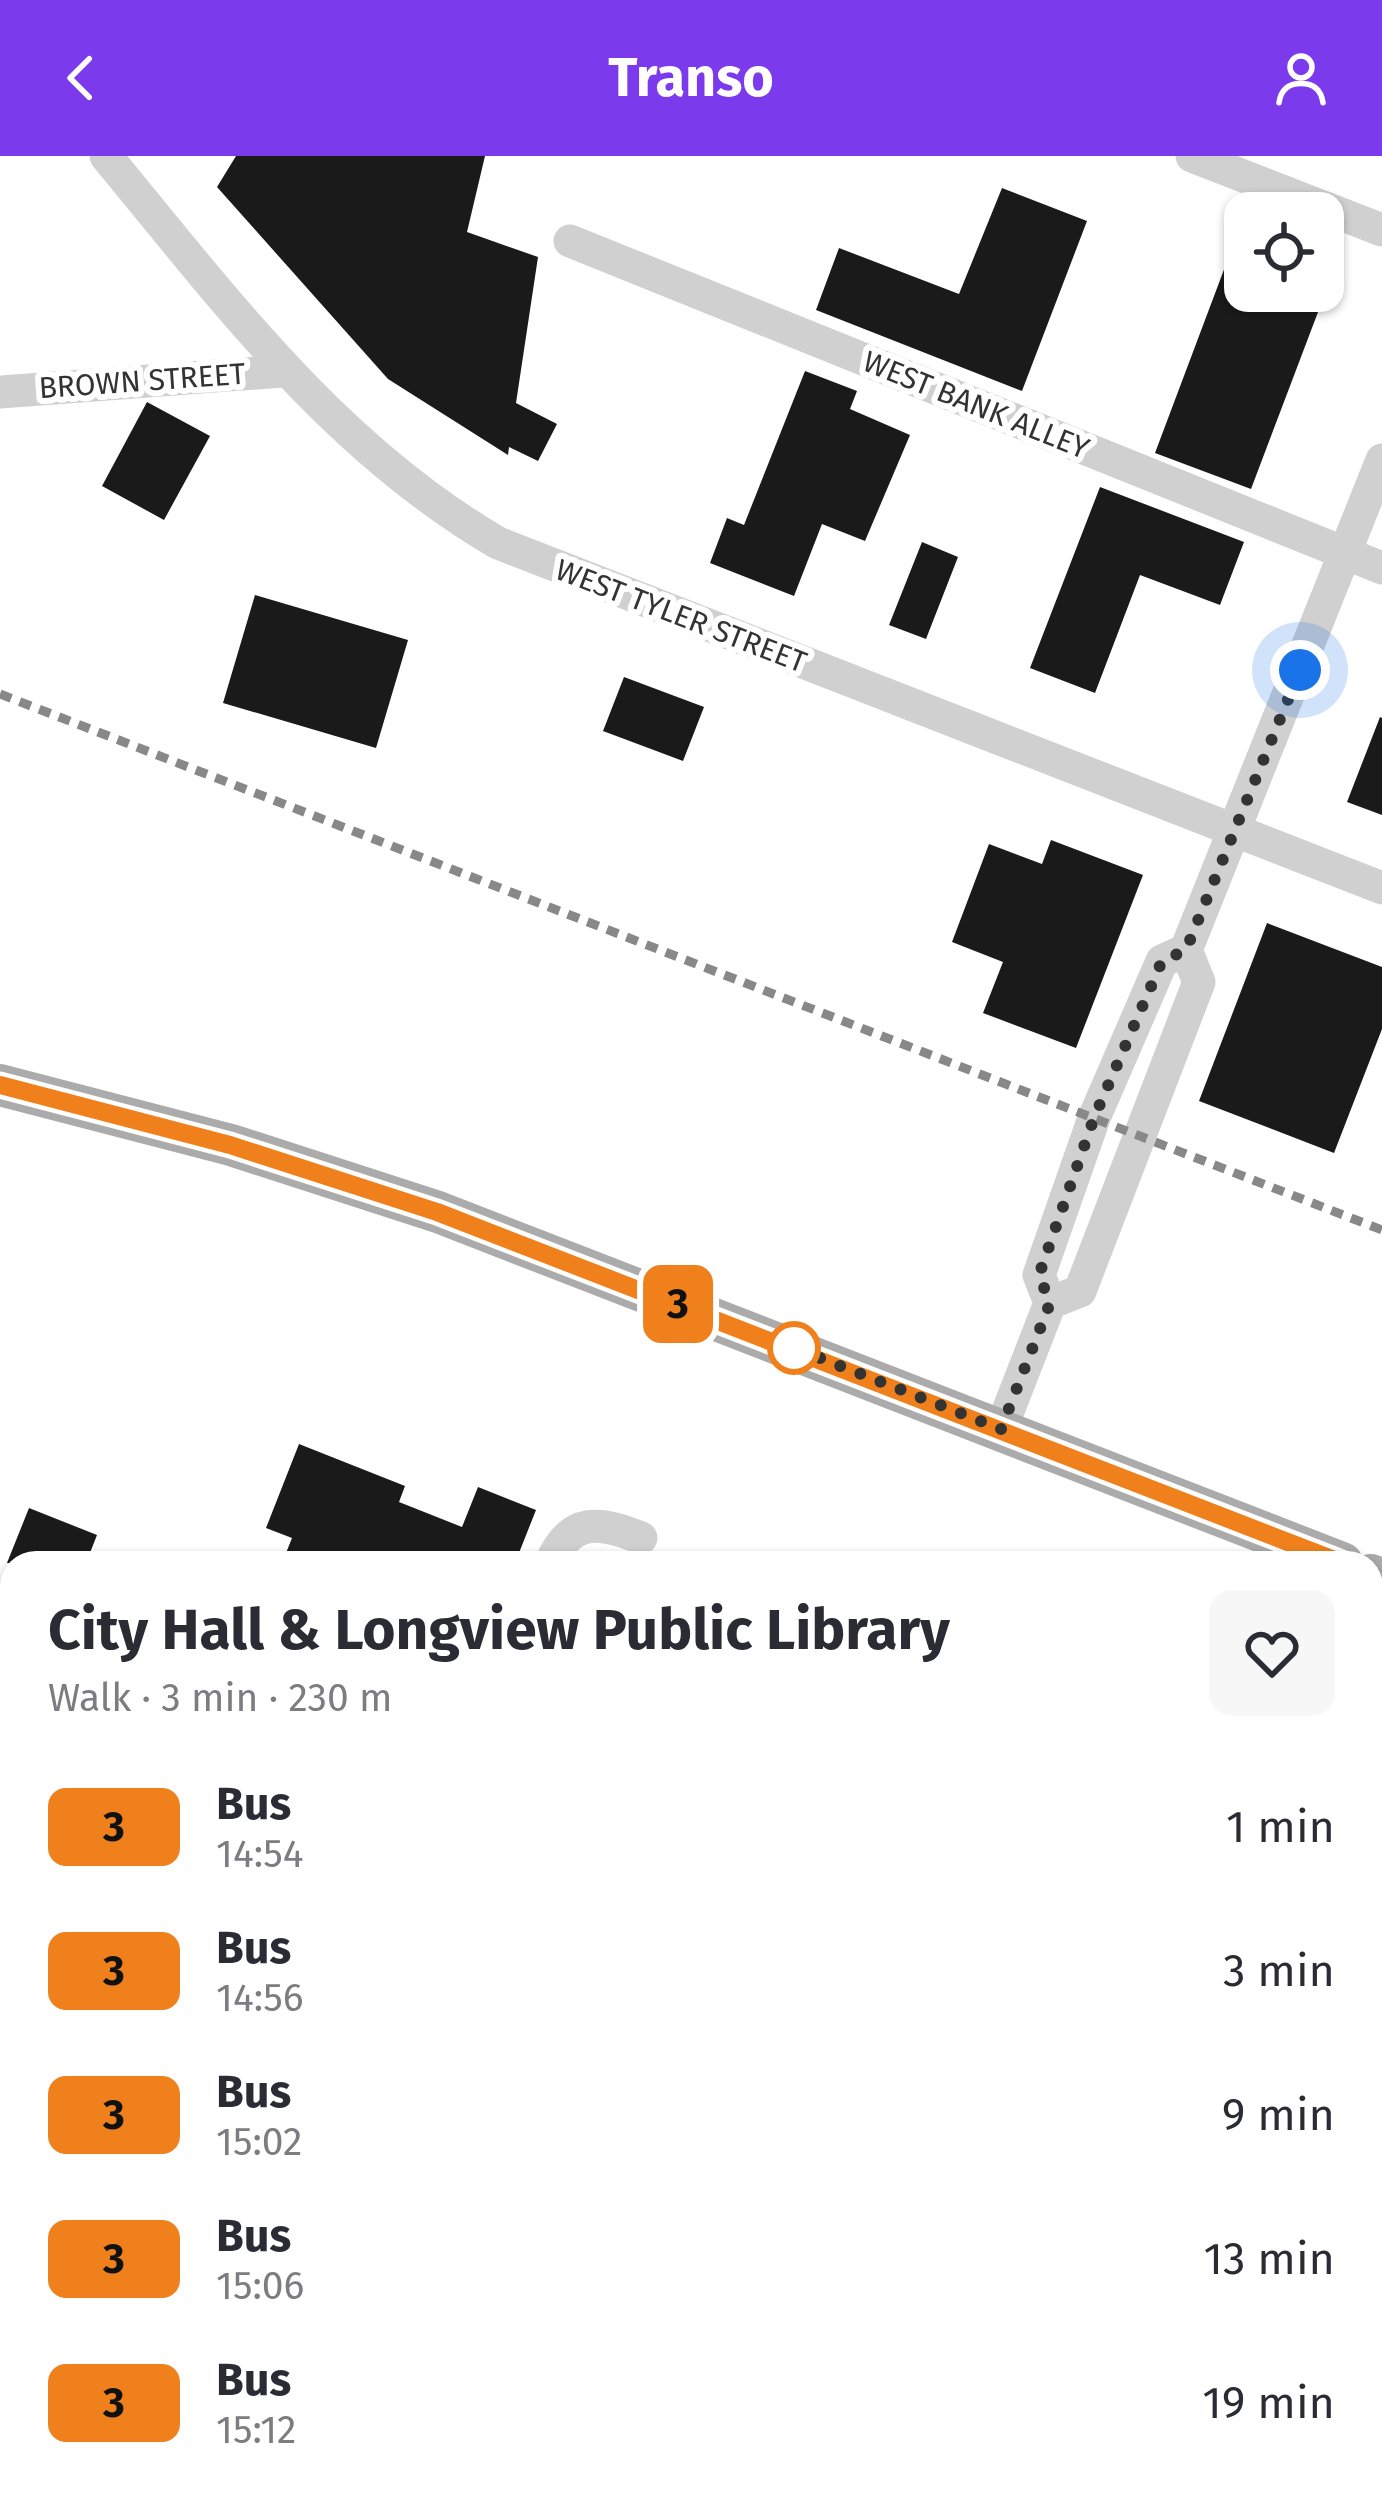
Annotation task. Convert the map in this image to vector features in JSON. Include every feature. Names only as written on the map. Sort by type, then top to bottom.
[{"type":"main road","points":[[0,1085],[208,1138],[437,1212],[1311,1551]]},
{"type":"street","name":"WEST TYLER STREET","points":[[106,156],[283,371],[410,485],[498,543],[1382,888]]},
{"type":"street","points":[[1192,156],[1382,230]]},
{"type":"street","name":"WEST BANK ALLEY","points":[[570,241],[1382,568]]},
{"type":"street","name":"BROWN STREET","points":[[0,392],[283,371]]},
{"type":"street","points":[[1001,1429],[1050,1303],[1039,1275],[1094,1118],[1162,961],[1186,950],[1382,460]]},
{"type":"street","points":[[1050,1303],[1080,1291],[1141,1136],[1198,982],[1186,950]]},
{"type":"street","points":[[557,1551],[564,1537],[580,1529],[610,1527],[641,1538]]},
{"type":"building","points":[[236,156],[485,156],[467,232],[538,257],[516,403],[557,424],[538,461],[509,447],[508,455],[388,379],[217,187]]},
{"type":"building","points":[[1002,188],[1087,221],[1022,391],[816,310],[839,248],[959,294]]},
{"type":"building","points":[[1224,270],[1224,312],[1318,312],[1251,489],[1155,453]]},
{"type":"building","points":[[805,371],[857,391],[850,409],[910,435],[865,541],[822,524],[794,596],[710,563],[727,518],[744,525]]},
{"type":"building","points":[[147,402],[210,436],[164,520],[102,486]]},
{"type":"building","points":[[1100,487],[1244,542],[1220,605],[1140,575],[1095,693],[1030,668]]},
{"type":"building","points":[[922,542],[958,557],[926,639],[889,625]]},
{"type":"building","points":[[255,595],[408,640],[376,748],[223,703]]},
{"type":"building","points":[[624,677],[704,707],[683,761],[603,731]]},
{"type":"building","points":[[1382,718],[1382,815],[1347,802]]},
{"type":"building","points":[[1051,840],[1143,875],[1076,1048],[983,1013],[1003,962],[952,942],[989,844],[1042,864]]},
{"type":"building","points":[[1267,923],[1382,967],[1382,1029],[1334,1153],[1199,1101]]},
{"type":"building","points":[[299,1444],[405,1486],[399,1502],[462,1527],[478,1487],[536,1510],[520,1551],[287,1551],[292,1538],[266,1528]]},
{"type":"building","points":[[29,1508],[97,1535],[91,1551],[12,1551]]},
{"type":"railway","points":[[0,694],[1382,1230]]},
{"type":"bus line","name":"3","points":[[0,1085],[230,1145],[437,1212],[1311,1551]]},
{"type":"route","points":[[794,1348],[787,1345],[1001,1429],[1050,1303],[1039,1275],[1094,1118],[1162,961],[1186,950],[1300,670]]}]
